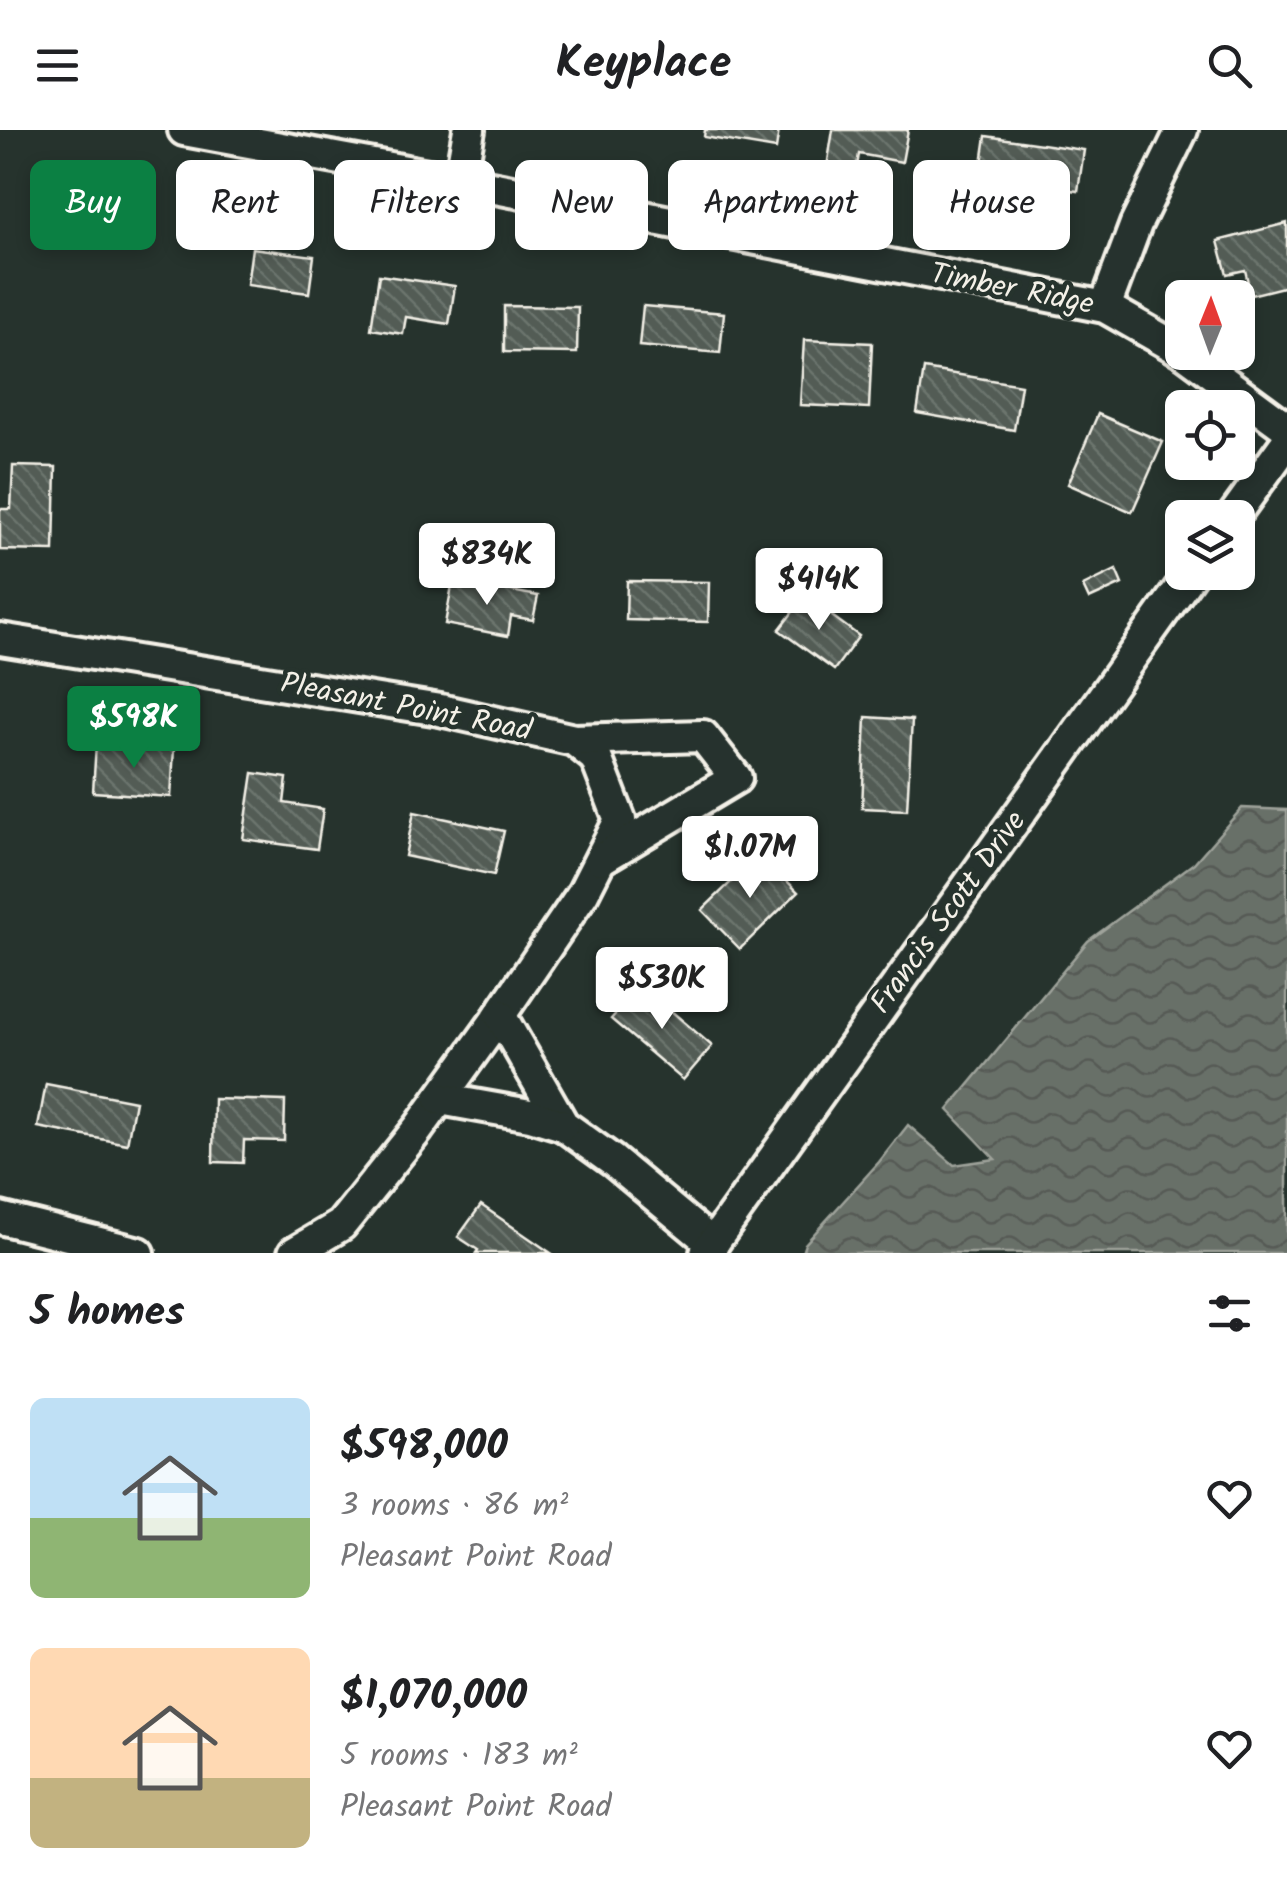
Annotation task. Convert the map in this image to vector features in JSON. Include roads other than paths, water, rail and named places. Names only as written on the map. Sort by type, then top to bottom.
[{"type":"street","name":"Timber Ridge","points":[[184,130],[346,160]]},
{"type":"street","points":[[464,160],[469,130]]},
{"type":"street","points":[[1105,307],[1136,224],[1182,130]]},
{"type":"street","name":"Timber Ridge","points":[[495,188],[1105,307],[1165,341]]},
{"type":"street","name":"Timber Ridge","points":[[1208,370],[1287,428]]},
{"type":"street","points":[[1245,500],[1287,442]]},
{"type":"street","name":"Francis Scott Drive","points":[[709,1248],[1179,590]]},
{"type":"street","name":"Pleasant Point Road","points":[[0,640],[422,707],[574,740],[702,736],[736,778],[601,860]]},
{"type":"street","name":"Pleasant Point Road","points":[[294,1253],[341,1225],[440,1099],[583,893],[620,820],[596,758],[574,740]]},
{"type":"street","points":[[500,1015],[563,1125]]},
{"type":"street","points":[[440,1099],[563,1125],[613,1161],[709,1248]]},
{"type":"street","points":[[0,1218],[138,1253]]},
{"type":"water","points":[[1242,808],[1287,810],[1287,1253],[802,1253],[805,1244],[908,1125],[954,1165],[995,1159],[948,1110],[1088,941],[1194,863]]}]
